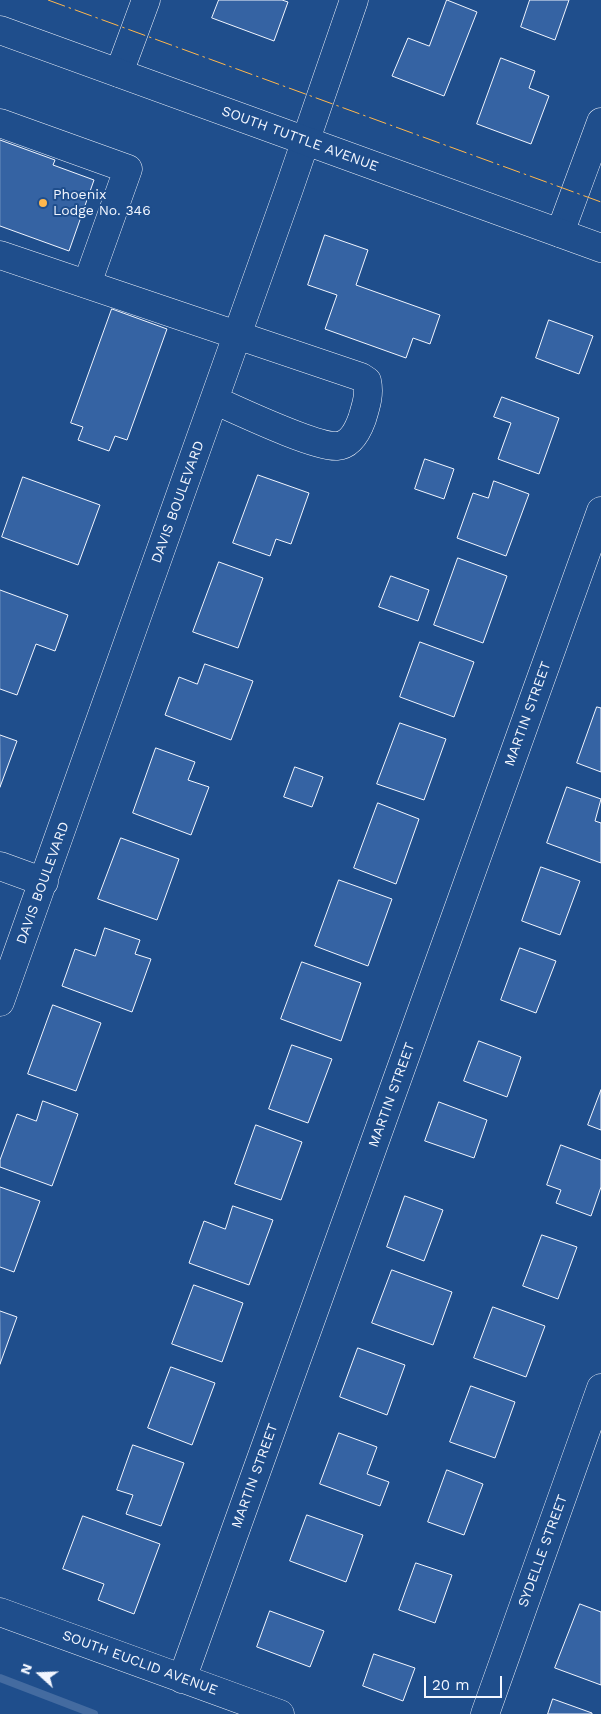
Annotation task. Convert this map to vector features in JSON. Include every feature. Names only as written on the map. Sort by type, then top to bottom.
[{"type":"street","points":[[119,73],[146,0]]},
{"type":"street","name":"DAVIS BOULEVARD","points":[[0,1002],[44,882],[354,0]]},
{"type":"street","name":"SOUTH TUTTLE AVENUE","points":[[0,30],[601,248]]},
{"type":"street","points":[[560,233],[601,122]]},
{"type":"street","points":[[0,123],[128,170],[87,284]]},
{"type":"street","points":[[0,255],[368,381],[369,389],[361,420],[354,435],[347,442],[338,446],[310,440],[214,400]]},
{"type":"street","name":"MARTIN STREET","points":[[182,1679],[601,511]]},
{"type":"street","points":[[0,866],[44,882]]},
{"type":"street","name":"SYDELLE STREET","points":[[484,1714],[601,1388]]},
{"type":"street","name":"SOUTH EUCLID AVENUE","points":[[0,1612],[280,1714]]},
{"type":"building","points":[[219,0],[282,0],[288,2],[274,41],[212,18]]},
{"type":"building","points":[[447,0],[477,12],[444,96],[392,76],[408,38],[429,46]]},
{"type":"building","points":[[530,0],[569,0],[555,40],[521,27]]},
{"type":"building","points":[[501,58],[535,71],[529,88],[549,96],[531,144],[477,124]]},
{"type":"building","name":"Phoenix Lodge No. 346","points":[[0,140],[55,160],[53,165],[94,180],[69,251],[0,226]]},
{"type":"building","points":[[325,235],[368,250],[356,285],[440,315],[430,344],[413,338],[406,358],[325,329],[337,295],[308,285]]},
{"type":"building","points":[[112,309],[167,329],[127,440],[115,436],[109,451],[78,440],[83,427],[71,423]]},
{"type":"building","points":[[549,320],[593,336],[579,374],[536,358]]},
{"type":"building","points":[[502,397],[559,418],[539,474],[498,459],[511,423],[494,417]]},
{"type":"building","points":[[425,459],[454,469],[444,499],[415,489]]},
{"type":"building","points":[[258,475],[309,493],[291,544],[276,539],[270,556],[233,543]]},
{"type":"building","points":[[23,477],[100,505],[78,565],[2,537]]},
{"type":"building","points":[[494,481],[529,494],[506,556],[457,538],[473,493],[488,498]]},
{"type":"building","points":[[458,558],[507,576],[483,643],[434,625]]},
{"type":"building","points":[[219,562],[263,578],[238,648],[193,632]]},
{"type":"building","points":[[391,576],[429,590],[418,621],[379,607]]},
{"type":"building","points":[[0,590],[68,615],[55,651],[36,644],[17,695],[0,689]]},
{"type":"building","points":[[420,642],[474,662],[454,717],[400,697]]},
{"type":"building","points":[[205,664],[253,681],[231,740],[165,715],[179,677],[197,684]]},
{"type":"building","points":[[597,707],[601,708],[601,772],[577,763]]},
{"type":"building","points":[[400,723],[446,739],[424,800],[377,784]]},
{"type":"building","points":[[0,735],[17,741],[0,787]]},
{"type":"building","points":[[156,748],[195,762],[188,780],[209,787],[191,835],[133,813]]},
{"type":"building","points":[[295,767],[323,777],[312,807],[284,797]]},
{"type":"building","points":[[567,787],[601,799],[595,821],[601,823],[601,863],[547,843]]},
{"type":"building","points":[[378,803],[419,819],[396,884],[354,868]]},
{"type":"building","points":[[121,838],[179,859],[157,920],[98,899]]},
{"type":"building","points":[[541,867],[580,881],[560,935],[522,921]]},
{"type":"building","points":[[339,880],[392,899],[368,966],[315,946]]},
{"type":"building","points":[[105,928],[140,940],[135,954],[151,959],[132,1012],[62,986],[75,949],[95,956]]},
{"type":"building","points":[[520,948],[556,961],[536,1013],[501,1000]]},
{"type":"building","points":[[302,962],[361,983],[341,1041],[281,1019]]},
{"type":"building","points":[[53,1005],[101,1023],[76,1091],[28,1074]]},
{"type":"building","points":[[479,1041],[521,1057],[507,1097],[464,1081]]},
{"type":"building","points":[[292,1045],[332,1059],[308,1123],[269,1109]]},
{"type":"building","points":[[601,1090],[601,1130],[588,1125]]},
{"type":"building","points":[[43,1101],[78,1114],[52,1186],[0,1167],[0,1160],[17,1114],[36,1121]]},
{"type":"building","points":[[439,1102],[487,1120],[474,1158],[425,1141]]},
{"type":"building","points":[[256,1125],[302,1142],[281,1200],[235,1184]]},
{"type":"building","points":[[561,1145],[601,1160],[601,1187],[591,1216],[556,1203],[561,1190],[547,1185]]},
{"type":"building","points":[[0,1187],[40,1201],[14,1272],[0,1267]]},
{"type":"building","points":[[405,1196],[443,1210],[424,1261],[387,1247]]},
{"type":"building","points":[[233,1206],[273,1220],[249,1285],[189,1263],[204,1221],[225,1229]]},
{"type":"building","points":[[542,1235],[577,1247],[558,1299],[523,1286]]},
{"type":"building","points":[[392,1270],[452,1292],[433,1345],[372,1323]]},
{"type":"building","points":[[194,1285],[243,1303],[222,1362],[172,1344]]},
{"type":"building","points":[[493,1307],[545,1326],[526,1377],[474,1358]]},
{"type":"building","points":[[0,1311],[17,1317],[0,1364]]},
{"type":"building","points":[[358,1348],[405,1365],[387,1415],[340,1397]]},
{"type":"building","points":[[171,1367],[215,1383],[192,1445],[148,1428]]},
{"type":"building","points":[[471,1386],[515,1402],[495,1458],[450,1442]]},
{"type":"building","points":[[339,1433],[377,1447],[367,1474],[389,1482],[380,1506],[320,1484]]},
{"type":"building","points":[[133,1445],[184,1463],[161,1526],[126,1514],[133,1495],[117,1490]]},
{"type":"building","points":[[447,1470],[483,1484],[464,1535],[428,1522]]},
{"type":"building","points":[[307,1515],[363,1535],[346,1582],[290,1561]]},
{"type":"building","points":[[83,1516],[160,1544],[134,1614],[98,1600],[104,1584],[63,1569]]},
{"type":"building","points":[[416,1563],[452,1575],[435,1623],[399,1610]]},
{"type":"building","points":[[580,1604],[601,1612],[601,1685],[555,1668]]},
{"type":"building","points":[[270,1611],[324,1631],[310,1667],[257,1647]]},
{"type":"building","points":[[374,1654],[415,1668],[403,1701],[363,1686]]},
{"type":"building","points":[[553,1699],[592,1713],[592,1714],[548,1714]]},
{"type":"waterway","points":[[0,1678],[94,1714]]},
{"type":"power","points":[[48,0],[601,202]]},
{"type":"place","name":"Phoenix Lodge No. 346","points":[[43,203]]}]
